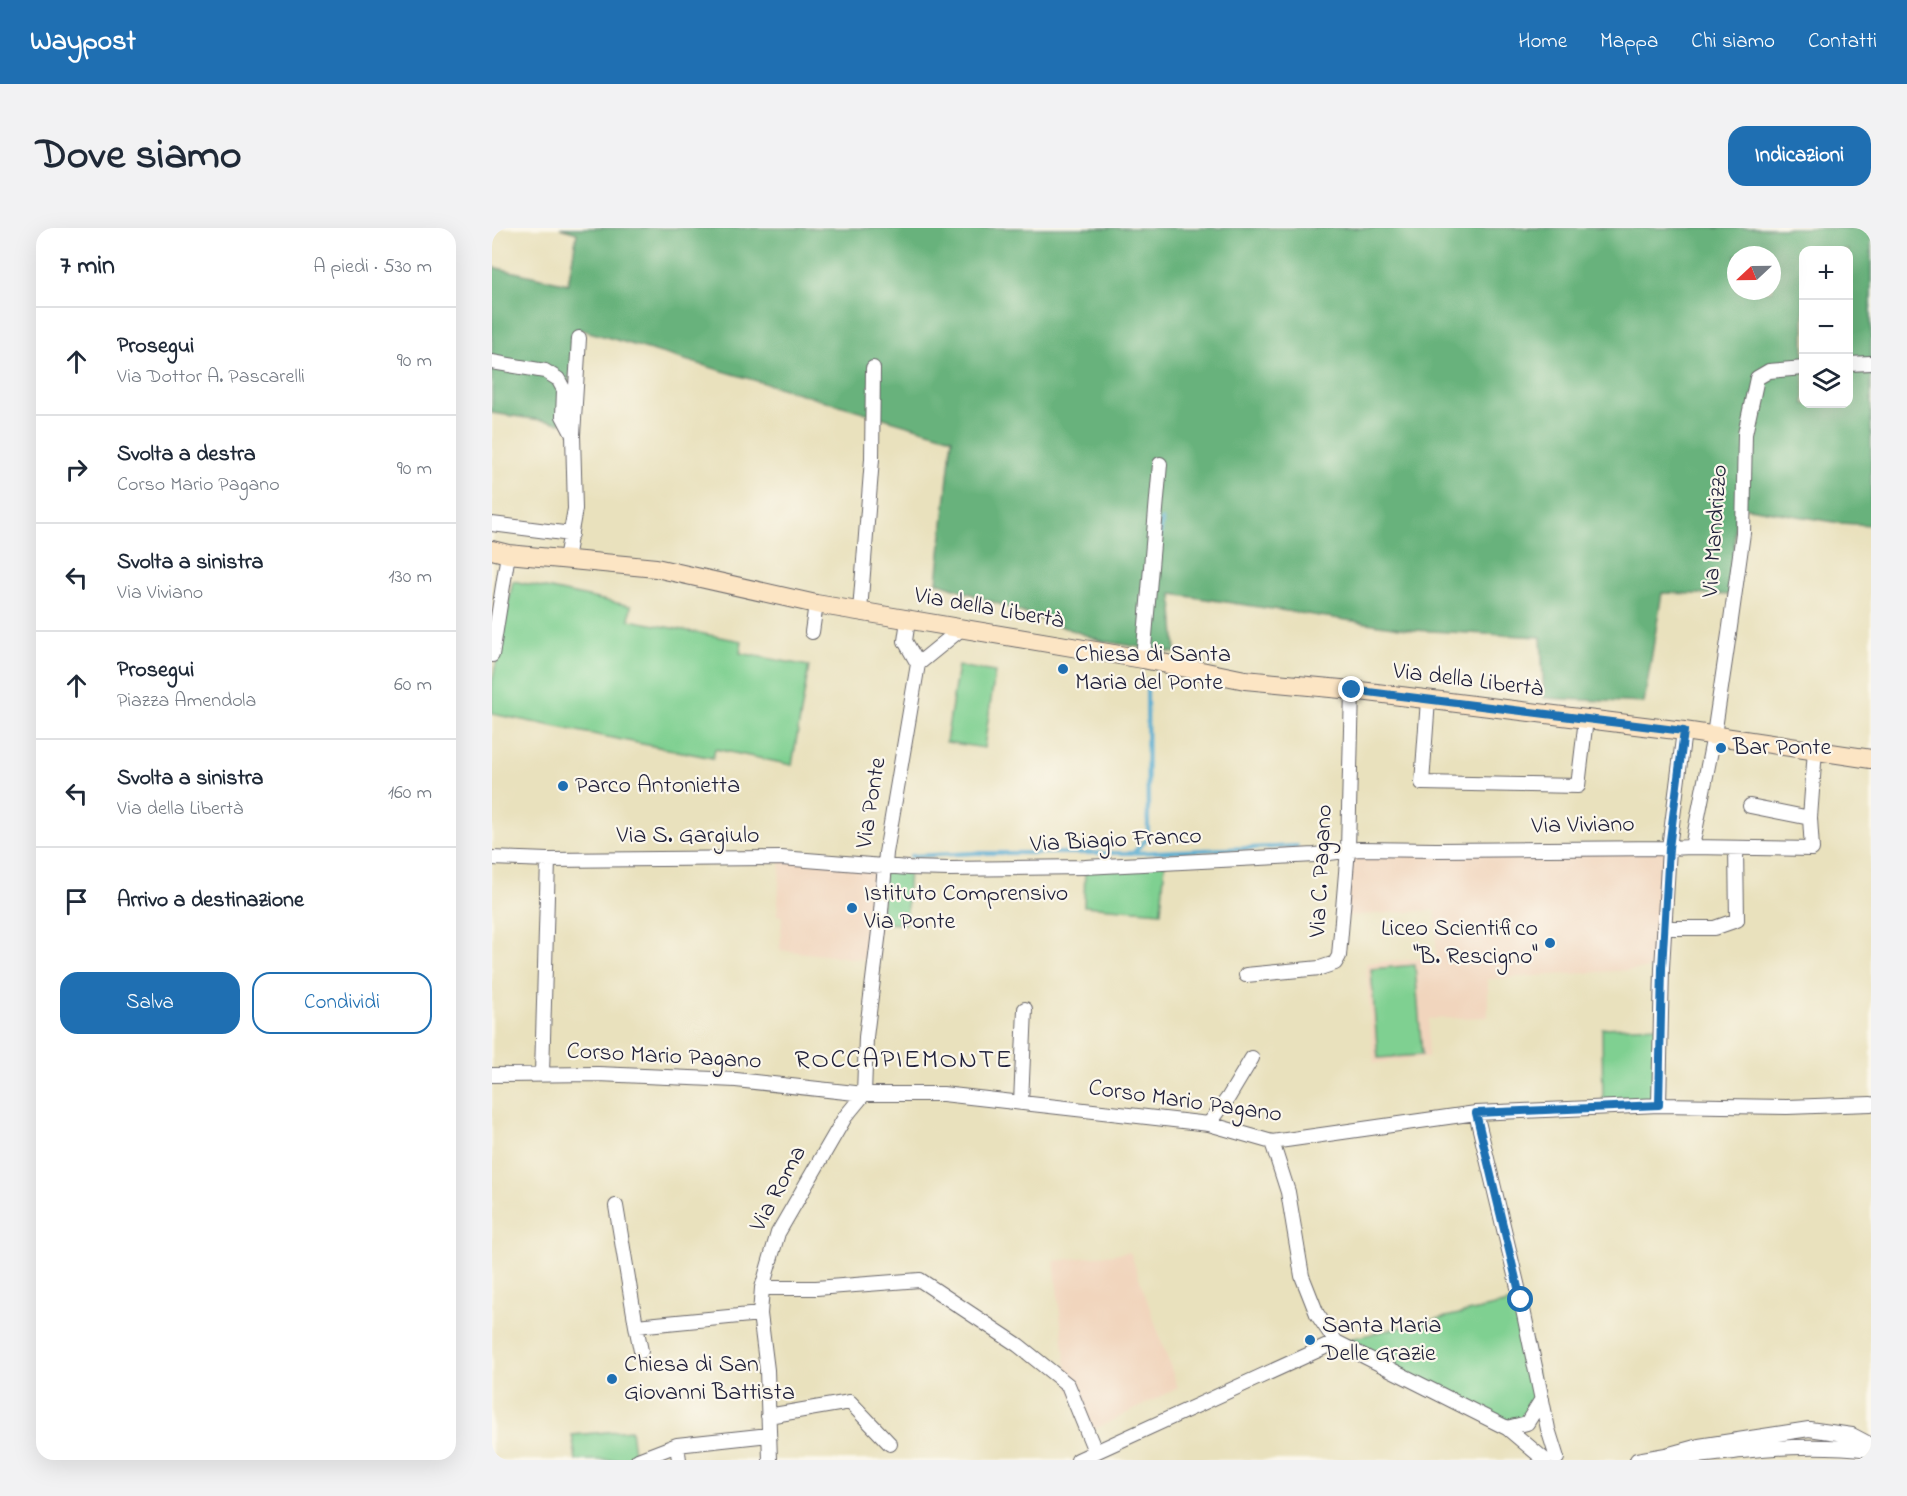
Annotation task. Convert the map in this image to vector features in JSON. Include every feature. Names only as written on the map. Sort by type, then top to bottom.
[{"type":"main road","name":"Via della Libertà","points":[[500,552],[656,568],[816,604],[1143,659],[1245,680],[1352,690],[1684,731],[1871,759]]},
{"type":"street","points":[[566,559],[575,509],[573,435],[579,338]]},
{"type":"street","points":[[492,362],[545,371],[558,379],[564,390],[563,416],[573,435]]},
{"type":"street","points":[[1853,364],[1871,363]]},
{"type":"street","points":[[860,611],[872,459],[873,368]]},
{"type":"street","name":"Via Mandrizzo","points":[[1714,735],[1743,533],[1745,434],[1757,378],[1769,371],[1799,368]]},
{"type":"street","points":[[1143,659],[1160,464]]},
{"type":"street","points":[[492,524],[571,534]]},
{"type":"street","points":[[492,655],[500,552]]},
{"type":"street","points":[[812,632],[816,604]]},
{"type":"street","points":[[908,620],[904,641],[918,664],[961,629]]},
{"type":"street","points":[[938,646],[942,636],[940,625]]},
{"type":"street","name":"Via Ponte","points":[[864,1094],[866,1037],[891,815],[918,664]]},
{"type":"street","name":"Via C. Pagano","points":[[1246,975],[1320,968],[1335,963],[1339,956],[1348,849],[1352,690]]},
{"type":"street","points":[[1428,700],[1422,783],[1578,786],[1586,719]]},
{"type":"street","points":[[1684,731],[1669,848],[1812,849],[1810,818],[1815,750]]},
{"type":"street","points":[[1692,847],[1714,735]]},
{"type":"street","points":[[1750,806],[1810,818]]},
{"type":"street","name":"Via Viviano","points":[[1348,849],[1669,848],[1664,928],[1659,1105]]},
{"type":"street","points":[[1664,928],[1714,928],[1737,920],[1736,848]]},
{"type":"street","name":"Via Biagio Franco","points":[[885,865],[949,869],[1086,867],[1315,855],[1348,849]]},
{"type":"street","name":"Via S. Gargiulo","points":[[492,858],[548,860],[781,858],[885,865]]},
{"type":"street","points":[[542,1074],[548,860]]},
{"type":"street","points":[[1021,1103],[1025,1009]]},
{"type":"street","points":[[1209,1124],[1252,1058]]},
{"type":"street","name":"Corso Mario Pagano","points":[[492,1075],[598,1074],[736,1080],[864,1094],[942,1094],[1209,1124],[1272,1142],[1476,1113],[1659,1105],[1787,1107],[1871,1104]]},
{"type":"street","name":"Via Roma","points":[[770,1460],[767,1370],[760,1314],[762,1288],[778,1233],[845,1117],[864,1094]]},
{"type":"street","points":[[1476,1113],[1557,1460]]},
{"type":"street","points":[[1272,1142],[1288,1192],[1302,1276],[1317,1314],[1336,1342],[1512,1432],[1557,1460]]},
{"type":"street","points":[[616,1206],[641,1351]]},
{"type":"street","points":[[762,1288],[816,1288],[920,1280],[1018,1345],[1068,1385],[1095,1451]]},
{"type":"street","points":[[636,1326],[760,1314]]},
{"type":"street","points":[[1078,1460],[1336,1342]]},
{"type":"street","points":[[1512,1432],[1527,1423],[1542,1399]]},
{"type":"street","points":[[768,1416],[850,1402],[890,1444]]},
{"type":"street","points":[[1512,1432],[1533,1460]]},
{"type":"street","points":[[638,1460],[677,1445],[769,1435]]},
{"type":"street","points":[[677,1445],[679,1460]]},
{"type":"street","points":[[1637,1460],[1666,1455],[1698,1457],[1806,1445],[1871,1447]]},
{"type":"shaded area","name":"Liceo Scientifico \"B. Rescigno\"","points":[[1669,848],[1662,968],[1488,979],[1488,1017],[1429,1019],[1428,1057],[1374,1063],[1366,963],[1436,958],[1436,910],[1343,916],[1348,849]]},
{"type":"shaded area","points":[[781,858],[885,865],[876,961],[780,950],[782,916],[777,915]]},
{"type":"shaded area","points":[[1130,1252],[1178,1388],[1087,1433],[1068,1385],[1054,1261]]},
{"type":"green space","points":[[560,228],[1871,228],[1871,525],[1840,523],[1736,506],[1732,595],[1662,593],[1644,703],[1544,698],[1541,637],[1413,630],[1172,594],[1176,653],[1102,641],[937,582],[952,438],[579,329],[561,423],[492,413],[492,267],[568,284],[577,233]]},
{"type":"green space","points":[[513,581],[631,606],[629,620],[742,641],[740,653],[809,666],[792,765],[715,749],[713,758],[492,714],[492,683]]},
{"type":"green space","points":[[958,666],[995,672],[984,748],[946,742]]},
{"type":"green space","points":[[1165,862],[1161,912],[1084,906],[1085,867]]},
{"type":"green space","points":[[885,865],[909,868],[906,924],[880,923]]},
{"type":"green space","points":[[1415,965],[1422,1055],[1378,1058],[1371,969]]},
{"type":"green space","points":[[1661,1026],[1659,1105],[1603,1108],[1602,1028]]},
{"type":"green space","points":[[1521,1300],[1542,1399],[1527,1423],[1507,1428],[1336,1342]]},
{"type":"green space","points":[[631,1430],[635,1460],[576,1460],[572,1435]]},
{"type":"waterway","points":[[1160,537],[1162,520]]},
{"type":"waterway","points":[[1133,853],[1148,838],[1147,680]]},
{"type":"waterway","points":[[911,856],[975,853],[1133,853],[1297,846]]},
{"type":"place","name":"Chiesa di Santa Maria del Ponte","points":[[1063,669]]},
{"type":"place","name":"Bar Ponte","points":[[1721,748]]},
{"type":"place","name":"Parco Antonietta","points":[[563,786]]},
{"type":"place","name":"Istituto Comprensivo Via Ponte","points":[[852,908]]},
{"type":"place","name":"Liceo Scientifico \"B. Rescigno\"","points":[[1550,943]]},
{"type":"place","name":"Santa Maria Delle Grazie","points":[[1310,1340]]},
{"type":"place","name":"Chiesa di San Giovanni Battista","points":[[612,1379]]},
{"type":"district","name":"ROCCAPIEMONTE","points":[[904,1060]]},
{"type":"route","points":[[1352,690],[1684,731],[1669,848],[1662,968],[1659,1105],[1476,1113],[1521,1300]]}]
